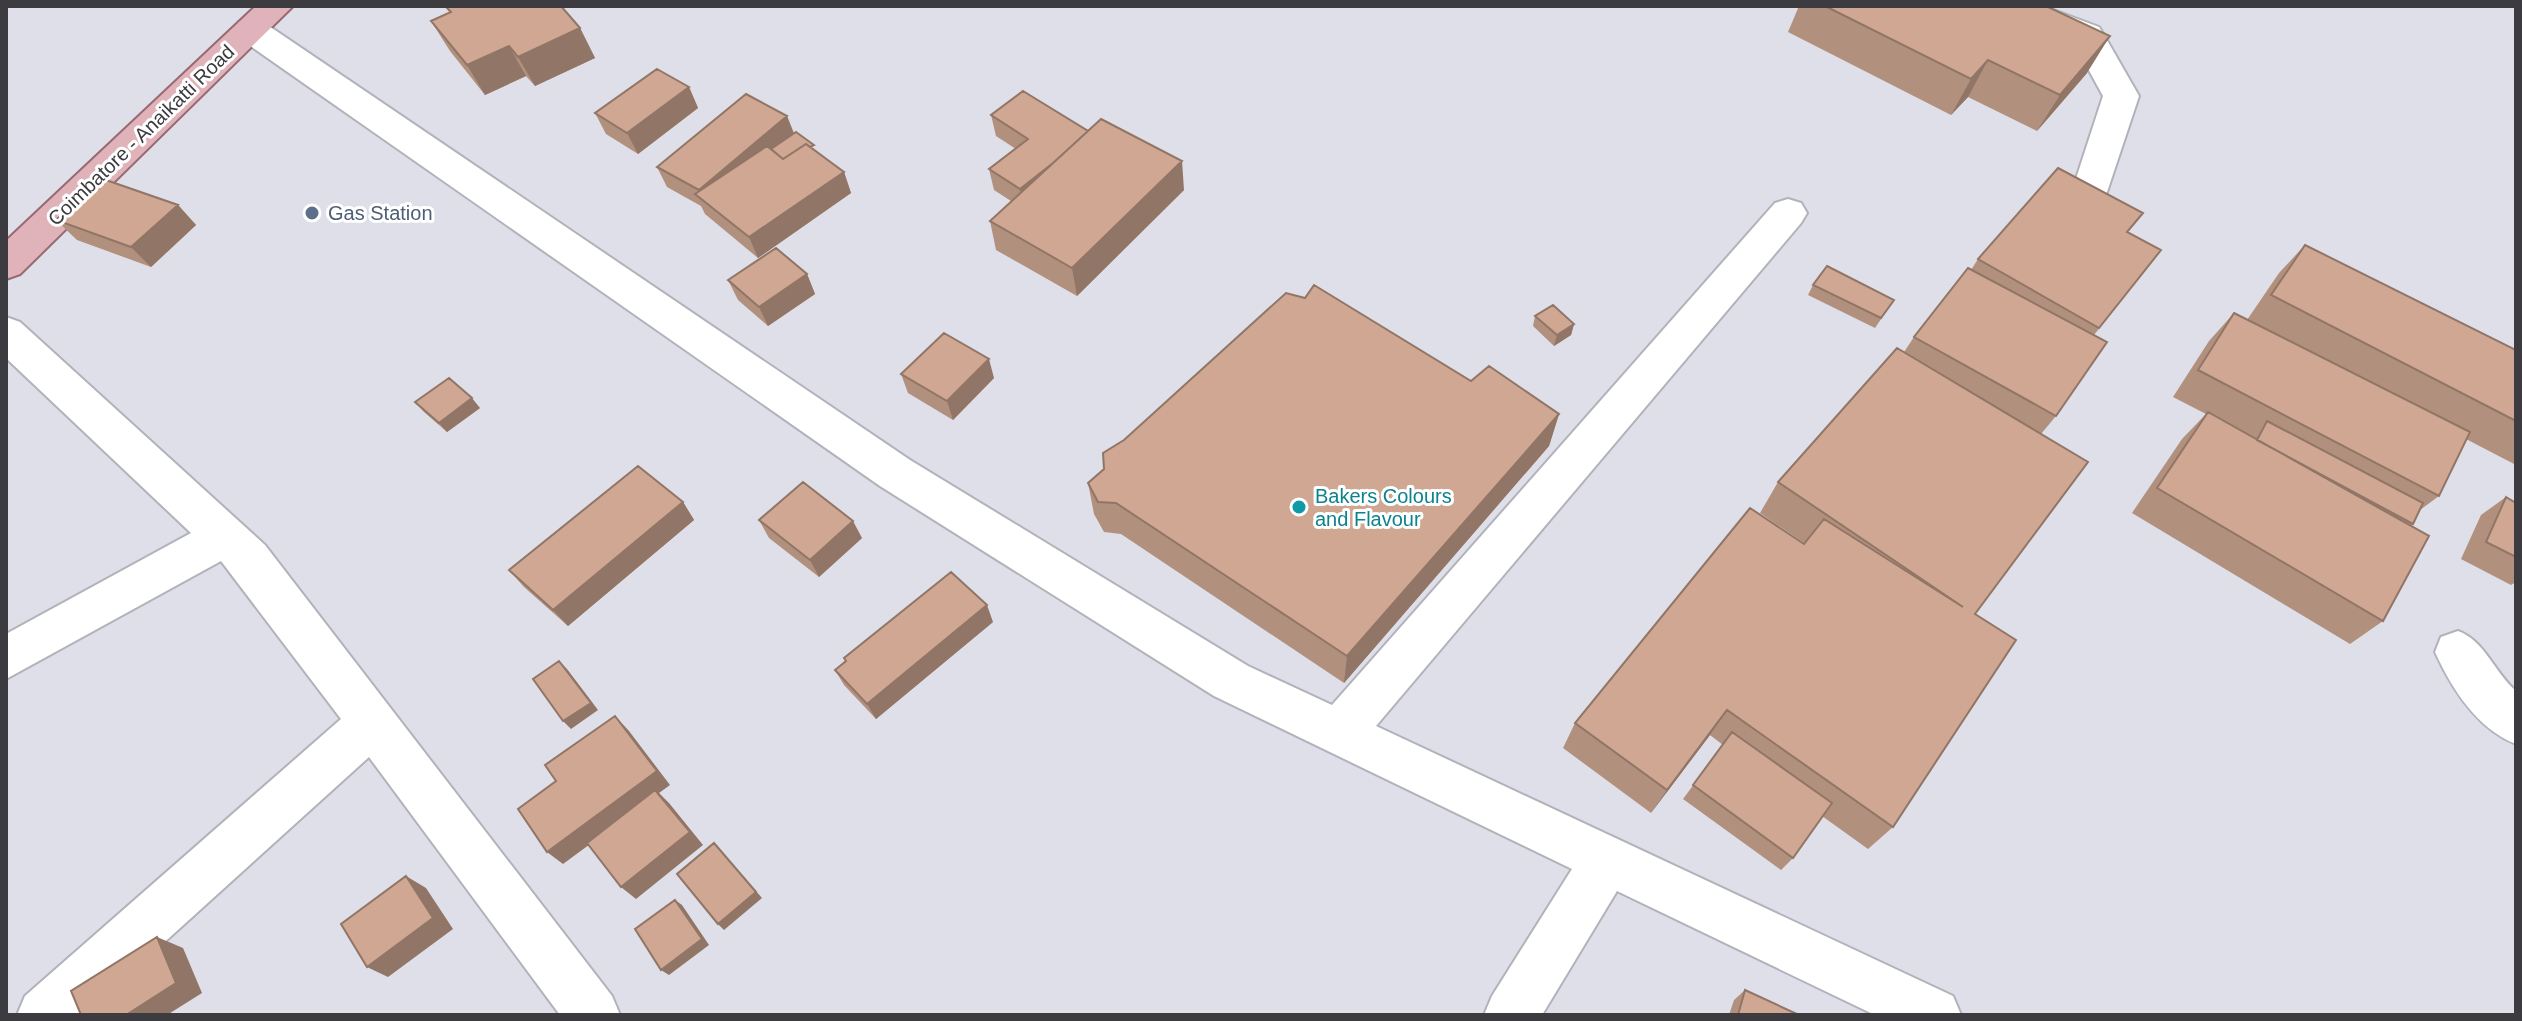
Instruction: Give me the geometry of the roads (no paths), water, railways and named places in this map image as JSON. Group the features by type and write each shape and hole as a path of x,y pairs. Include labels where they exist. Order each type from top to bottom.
{"main road":[{"name":"Coimbatore - Anaikatti Road","path":"6,264 264,18"}],"street":[{"path":"2010,6 2087,35 2121,96 2091,191"},
{"path":"264,18 895,473 1231,681 1934,1015"},
{"path":"1339,733 1788,213"},
{"path":"6,333 249,559 593,1015"},
{"path":"6,658 225,537"},
{"path":"2458,652 2486,695 2516,722"},
{"path":"44,1015 374,721"},
{"path":"1511,1015 1607,860"}],"place":[{"name":"Gas Station","path":"312,213"},
{"name":"Bakers Colours and Flavour","path":"1299,507"}]}
